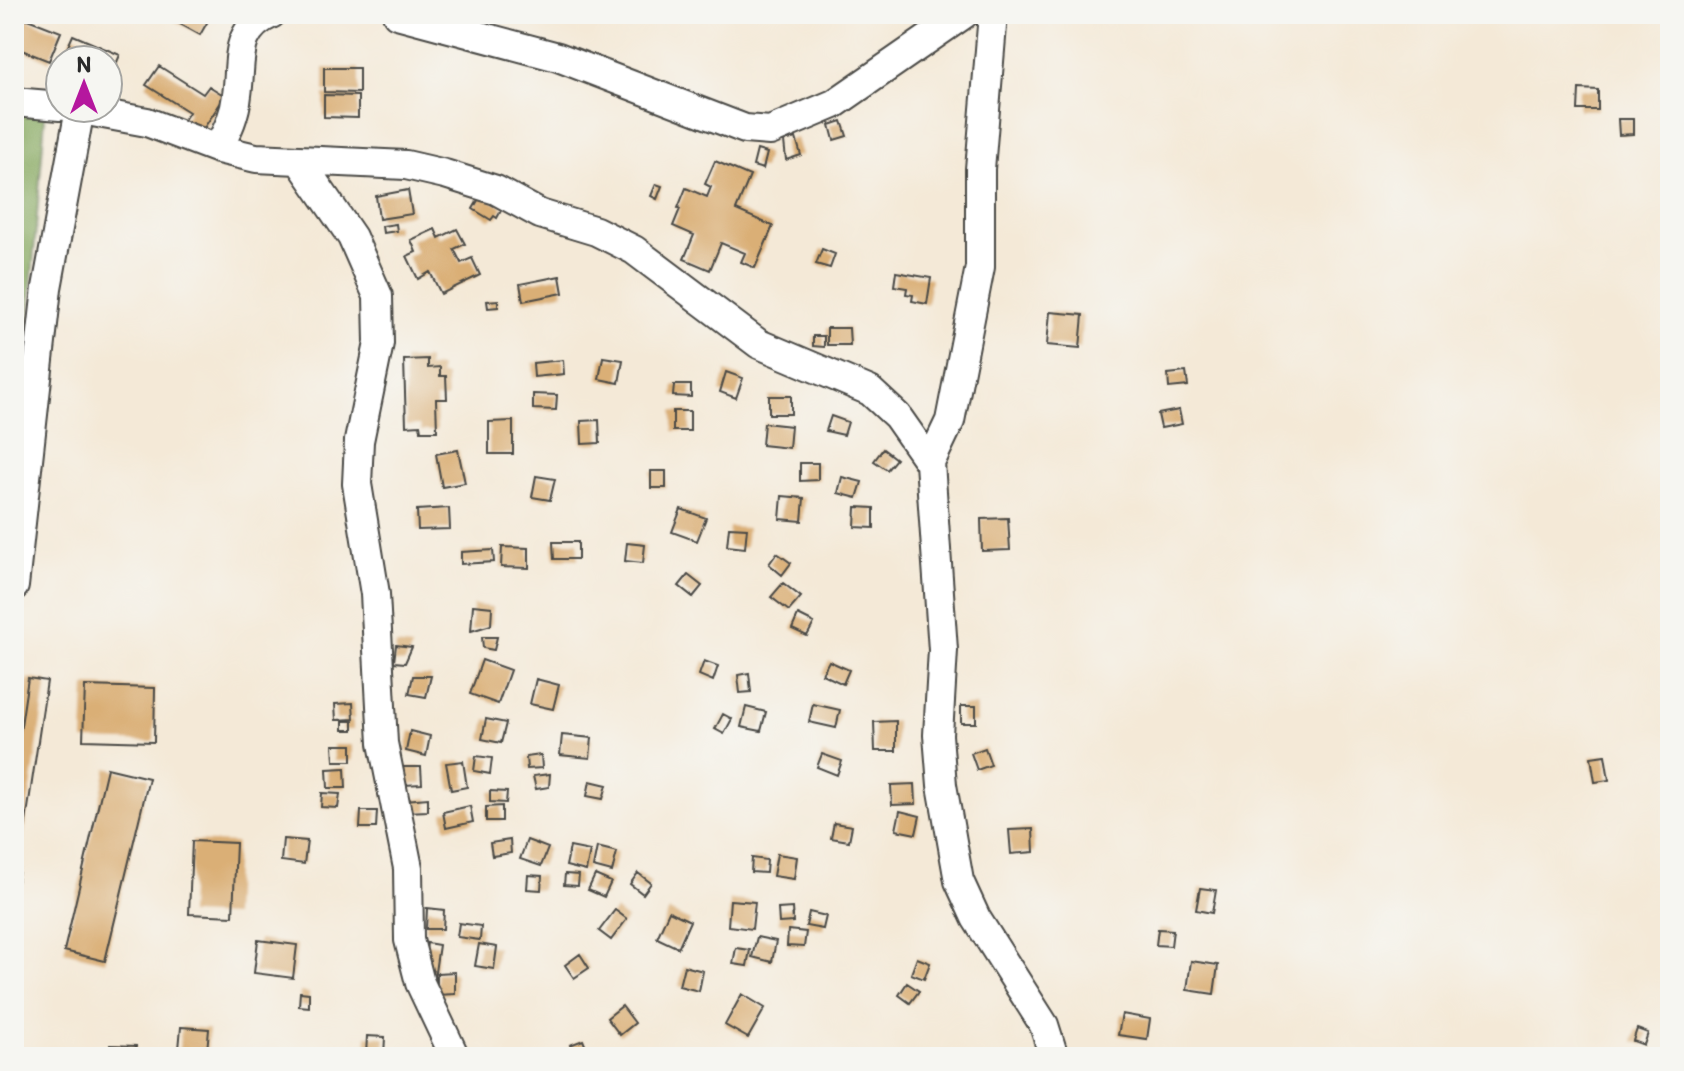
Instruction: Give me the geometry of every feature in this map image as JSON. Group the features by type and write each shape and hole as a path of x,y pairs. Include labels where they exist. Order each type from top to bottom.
{"street":[{"path":"218,149 233,120 238,93 238,51 246,31 271,14"},
{"path":"397,14 558,57 745,129 770,131 834,104 964,14"},
{"path":"993,14 980,169 980,267 950,421 930,463 943,650 940,760 959,881 976,918 1044,1025 1054,1057"},
{"path":"14,102 44,105"},
{"path":"124,118 147,122 218,149 256,158 406,165 445,174 496,190 540,214 596,231 634,250 759,344 870,391 897,416 930,463"},
{"path":"14,586 68,124"},
{"path":"299,160 352,237 378,296 379,343 359,441 357,484 375,594 383,743 408,868 409,940 420,983 455,1057"}],"green space":[{"path":"14,93 44,93 44,124 14,498"}],"building":[{"path":"162,14 212,14 200,35"},
{"path":"1169,14 1190,14 1188,21"},
{"path":"17,15 61,32 56,44 44,44 44,59 14,47"},
{"path":"73,35 94,44 69,44"},
{"path":"159,66 203,94 209,86 225,96 202,131 184,120 189,112 146,85"},
{"path":"324,68 359,68 359,93 324,92"},
{"path":"1579,89 1598,90 1598,110 1578,110"},
{"path":"324,95 358,96 358,118 324,117"},
{"path":"1618,119 1633,119 1633,134 1619,135"},
{"path":"842,121 847,136 834,140 830,125"},
{"path":"796,138 801,155 786,160 784,141"},
{"path":"757,150 767,153 763,169 753,166"},
{"path":"715,161 750,176 736,210 773,226 755,268 741,262 745,253 721,243 710,270 684,259 694,235 673,226 678,208 686,188 707,197 711,187 705,184"},
{"path":"656,184 662,186 657,199 651,196"},
{"path":"408,190 412,214 379,219 376,196"},
{"path":"481,195 503,207 497,218 494,216 491,220 473,209"},
{"path":"396,224 397,231 383,233 382,226"},
{"path":"435,229 439,238 457,229 465,244 454,249 461,263 472,258 480,275 441,294 430,272 418,279 407,256 416,252 411,240"},
{"path":"822,249 835,254 830,268 816,264"},
{"path":"896,272 931,278 927,304 912,301 913,295 906,294 907,288 894,286"},
{"path":"560,276 563,293 523,301 520,284"},
{"path":"498,300 498,307 488,308 487,301"},
{"path":"1050,312 1083,315 1080,348 1047,345"},
{"path":"827,328 849,328 850,345 827,345"},
{"path":"813,336 824,336 824,347 813,346"},
{"path":"603,357 623,360 619,383 599,379"},
{"path":"428,359 428,368 440,367 440,376 446,376 447,399 436,399 437,431 421,431 420,425 406,426 404,360"},
{"path":"563,360 564,374 534,377 533,363"},
{"path":"726,372 743,378 736,398 720,392"},
{"path":"1186,372 1188,386 1169,388 1168,374"},
{"path":"674,385 691,385 691,397 673,396"},
{"path":"533,394 557,395 556,410 533,409"},
{"path":"769,396 791,396 791,414 769,414"},
{"path":"1179,410 1182,424 1161,428 1158,414"},
{"path":"673,411 690,411 690,431 673,431"},
{"path":"831,416 848,422 844,435 826,431"},
{"path":"599,420 600,443 582,444 581,421"},
{"path":"513,421 513,454 489,454 489,422"},
{"path":"764,423 791,426 789,448 762,445"},
{"path":"883,449 896,459 887,470 874,461"},
{"path":"458,450 465,483 442,487 436,454"},
{"path":"800,463 818,463 818,480 800,481"},
{"path":"651,471 666,471 666,488 651,488"},
{"path":"536,476 555,479 550,500 532,497"},
{"path":"842,477 862,482 857,498 838,493"},
{"path":"782,496 804,498 802,521 780,519"},
{"path":"856,507 874,508 874,528 855,527"},
{"path":"449,508 450,529 418,530 417,510"},
{"path":"681,509 706,518 697,541 672,532"},
{"path":"1008,518 1010,550 982,551 981,519"},
{"path":"729,527 747,528 745,548 727,546"},
{"path":"553,542 578,542 578,559 554,559"},
{"path":"627,543 645,545 643,563 625,561"},
{"path":"502,547 529,548 529,568 501,567"},
{"path":"493,550 494,562 461,564 461,552"},
{"path":"777,553 791,563 782,575 769,564"},
{"path":"688,575 702,586 693,597 679,586"},
{"path":"783,583 801,597 789,611 771,597"},
{"path":"473,605 492,607 491,625 471,631"},
{"path":"798,615 814,623 807,636 792,629"},
{"path":"482,637 497,637 494,650 483,648"},
{"path":"396,645 412,647 405,663 394,662"},
{"path":"482,660 510,670 498,704 470,694"},
{"path":"704,661 718,666 713,681 699,675"},
{"path":"829,661 849,670 843,684 822,674"},
{"path":"749,673 751,692 740,693 738,675"},
{"path":"413,676 431,676 426,697 409,694"},
{"path":"28,678 47,681 16,889 14,773"},
{"path":"536,679 559,685 553,709 530,704"},
{"path":"85,686 155,688 154,742 83,740"},
{"path":"353,703 354,719 336,720 335,704"},
{"path":"813,704 840,710 836,728 809,722"},
{"path":"961,706 976,706 976,723 961,723"},
{"path":"746,707 766,712 761,731 741,727"},
{"path":"723,714 732,719 724,734 715,729"},
{"path":"486,719 506,723 501,743 482,739"},
{"path":"343,721 353,721 353,730 343,730"},
{"path":"896,721 896,751 875,751 874,722"},
{"path":"410,731 430,736 426,756 406,751"},
{"path":"562,735 592,738 590,758 560,755"},
{"path":"333,745 352,745 352,761 334,761"},
{"path":"985,748 991,765 977,770 971,753"},
{"path":"822,754 842,761 837,775 817,767"},
{"path":"541,755 542,768 527,769 526,757"},
{"path":"1605,755 1609,780 1595,782 1591,757"},
{"path":"476,756 492,758 490,774 474,771"},
{"path":"463,761 467,787 451,790 446,763"},
{"path":"403,767 421,767 422,784 404,785"},
{"path":"107,768 149,778 105,961 64,951"},
{"path":"345,768 346,788 328,788 327,769"},
{"path":"550,774 549,787 536,789 533,776"},
{"path":"590,781 607,785 603,799 587,796"},
{"path":"915,784 916,804 892,805 891,785"},
{"path":"490,791 507,792 506,803 490,802"},
{"path":"322,793 340,794 338,808 321,807"},
{"path":"428,798 428,811 406,812 405,800"},
{"path":"470,806 473,822 446,828 443,812"},
{"path":"502,806 502,821 486,821 486,807"},
{"path":"361,811 377,811 376,828 360,828"},
{"path":"900,811 920,816 916,834 896,830"},
{"path":"834,823 852,826 849,841 831,838"},
{"path":"1033,829 1034,852 1011,854 1009,830"},
{"path":"283,839 307,841 304,864 281,861"},
{"path":"510,840 511,853 492,856 490,843"},
{"path":"527,840 548,848 541,866 520,859"},
{"path":"192,841 236,843 233,916 189,914"},
{"path":"570,847 590,851 586,871 566,866"},
{"path":"597,847 617,852 612,872 593,867"},
{"path":"777,854 797,857 794,879 773,876"},
{"path":"752,858 767,860 766,873 751,872"},
{"path":"638,873 651,883 643,894 630,884"},
{"path":"565,874 579,875 578,886 564,885"},
{"path":"528,875 542,876 541,890 527,889"},
{"path":"595,875 611,882 604,897 588,890"},
{"path":"1200,888 1216,890 1212,913 1196,910"},
{"path":"730,900 755,902 752,929 728,926"},
{"path":"427,908 444,910 443,929 426,929"},
{"path":"792,908 793,922 779,923 778,909"},
{"path":"615,910 627,919 611,940 599,931"},
{"path":"669,911 690,921 678,948 657,938"},
{"path":"809,912 826,916 823,929 806,926"},
{"path":"459,923 481,926 480,940 457,937"},
{"path":"1158,929 1173,930 1171,946 1156,945"},
{"path":"788,930 806,932 804,947 787,946"},
{"path":"757,937 776,941 772,962 752,957"},
{"path":"258,940 297,945 293,978 254,973"},
{"path":"427,943 439,945 434,979 422,977"},
{"path":"479,944 497,947 494,969 475,966"},
{"path":"736,948 750,950 747,966 733,964"},
{"path":"580,954 589,968 574,978 565,965"},
{"path":"917,958 930,963 924,979 911,974"},
{"path":"1191,961 1218,965 1214,994 1187,990"},
{"path":"684,966 703,971 699,991 679,986"},
{"path":"455,972 455,994 437,995 437,973"},
{"path":"907,983 919,991 910,1003 899,995"},
{"path":"300,992 309,993 309,1007 299,1006"},
{"path":"742,994 765,1008 748,1038 725,1025"},
{"path":"622,1006 635,1023 620,1035 607,1018"},
{"path":"1122,1014 1150,1019 1147,1039 1118,1035"},
{"path":"181,1027 209,1029 207,1051 179,1049"},
{"path":"1637,1029 1648,1033 1644,1045 1633,1041"},
{"path":"367,1036 385,1037 384,1056 366,1055"},
{"path":"583,1040 590,1057 576,1057 570,1045"},
{"path":"110,1045 136,1046 136,1057 110,1057"}]}
